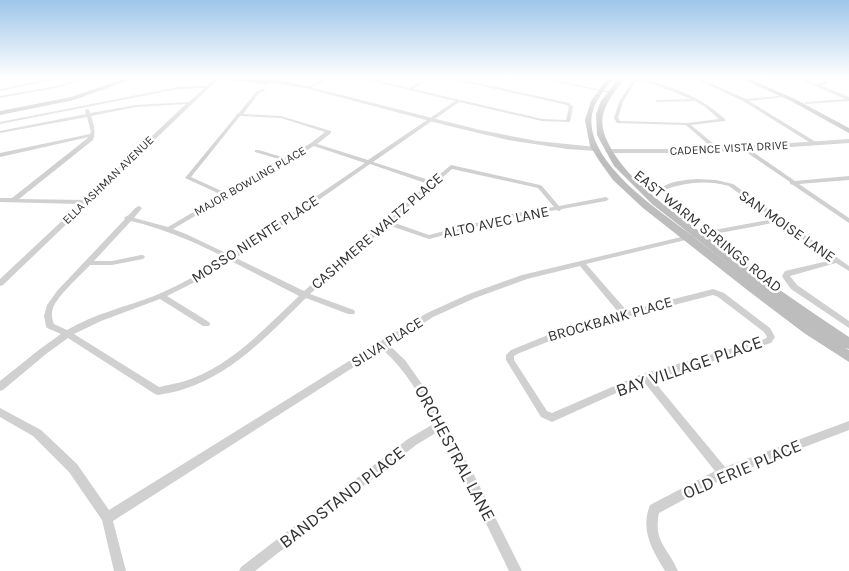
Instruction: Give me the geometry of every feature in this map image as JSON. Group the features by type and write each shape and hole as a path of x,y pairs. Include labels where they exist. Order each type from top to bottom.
{"main road":[{"path":"0,113 43,105"},
{"name":"EAST WARM SPRINGS ROAD","path":"595,105 590,110 588,128 614,175 633,195 849,344"},
{"name":"EAST WARM SPRINGS ROAD","path":"602,105 599,123 600,151 750,288 849,357"},
{"path":"801,105 849,131"},
{"path":"811,105 849,126"}],"street":[{"path":"0,123 97,105"},
{"path":"0,132 143,105"},
{"name":"ELLA ASHMAN AVENUE","path":"0,283 187,105"},
{"path":"227,195 188,178 247,105"},
{"name":"CADENCE VISTA DRIVE","path":"369,105 429,120"},
{"name":"CADENCE VISTA DRIVE","path":"373,105 525,146 600,151 719,151 849,141"},
{"name":"MOSSO NIENTE PLACE","path":"0,387 42,351 68,334 90,322 160,296 195,280 229,259 452,105"},
{"path":"480,105 560,122 568,120 572,107 569,105"},
{"path":"620,105 616,118 619,122 686,124 722,120 701,105"},
{"path":"752,105 816,144"},
{"path":"14,200 87,144 93,135 86,107"},
{"name":"MAJOR BOWLING PLACE","path":"169,229 313,144 329,132 282,117 238,115"},
{"path":"686,124 719,151"},
{"path":"0,155 93,135"},
{"path":"313,144 432,183"},
{"path":"745,149 849,221"},
{"path":"257,151 286,160"},
{"name":"CASHMERE WALTZ PLACE","path":"87,263 49,306 47,316 50,326 68,334 158,391 171,389 212,372 237,358 304,295 451,167 540,187 560,208"},
{"path":"792,183 849,178"},
{"name":"SAN MOISE LANE","path":"664,188 668,185 682,183 714,181 725,183 849,270"},
{"name":"ALTO AVEC LANE","path":"387,222 428,236 511,216 606,199"},
{"path":"0,200 85,202"},
{"path":"87,263 138,208"},
{"path":"127,218 169,229 304,295 351,312"},
{"name":"SILVA PLACE","path":"107,518 382,344 430,315 472,296 525,277 693,237 777,220"},
{"path":"87,263 112,263 141,257"},
{"path":"837,261 788,273 786,276 794,287 849,325"},
{"path":"581,264 626,314"},
{"name":"BROCKBANK PLACE","path":"552,418 544,414 510,360 510,355 556,333 713,292 721,295 767,330 771,337"},
{"path":"160,296 206,324"},
{"name":"BAY VILLAGE PLACE","path":"552,418 645,377 768,341 771,337"},
{"name":"ORCHESTRAL LANE","path":"382,344 400,358 414,377 456,451 516,571"},
{"path":"645,377 723,473"},
{"path":"0,412 37,433 73,468 107,518 120,571"},
{"name":"BANDSTAND PLACE","path":"245,571 412,442 441,425"},
{"name":"OLD ERIE PLACE","path":"672,571 656,544 650,527 654,509 723,473 849,425"}]}
